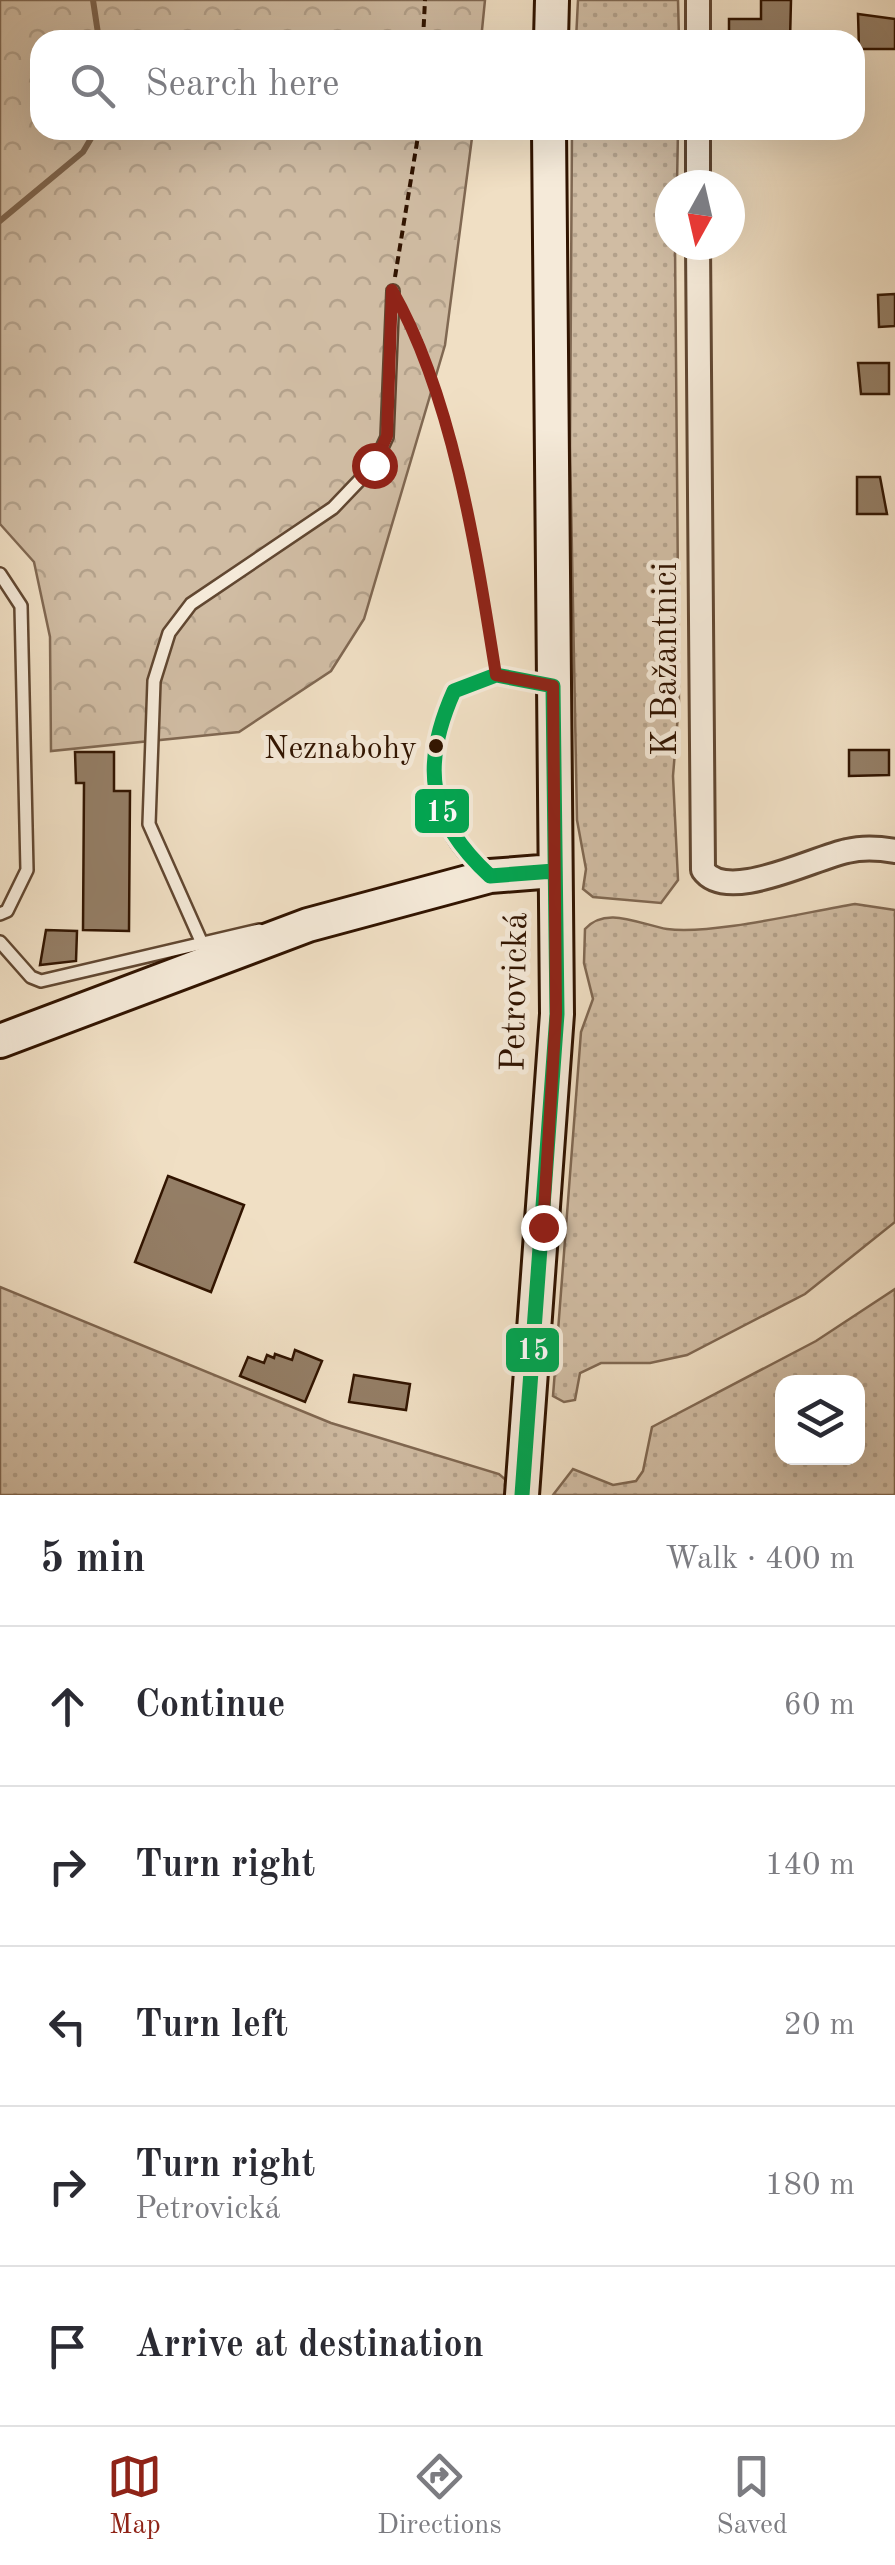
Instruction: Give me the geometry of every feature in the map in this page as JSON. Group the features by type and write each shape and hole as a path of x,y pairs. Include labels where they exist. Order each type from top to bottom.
{"main road":[{"path":"551,30 552,0"},
{"name":"Petrovická","path":"522,1495 556,1014 550,140"},
{"path":"0,1040 308,925 490,876 554,871"}],"street":[{"path":"698,0 698,30"},
{"path":"698,140 698,170"},
{"name":"K Bažantnici","path":"698,260 703,870 711,879 729,883 753,880 849,850 895,851"}],"lane":[{"path":"201,941 149,824 154,681 169,633 191,604 334,508 374,465 387,436 392,290"},
{"path":"0,574 21,606 27,870 7,911 0,914"},
{"path":"490,876 462,854 441,822 434,793 438,720 454,691 496,675 553,686"},
{"path":"0,942 31,977 41,982 201,941 308,925"}],"path":[{"path":"424,30 425,0"},
{"path":"417,140 392,290 420,338 474,537 496,675"}],"green space":[{"path":"0,0 485,0 482,30 30,30 30,140 472,140 445,345 364,619 331,671 239,732 51,751 50,637 34,562 0,524"},
{"path":"578,0 678,0 679,30 576,30"},
{"path":"572,140 678,140 677,170 655,170 655,260 675,260 679,702 673,776 678,880 661,903 593,897 583,889 586,869 577,820 570,446"},
{"path":"855,904 895,910 895,1222 805,1294 687,1355 650,1363 601,1363 580,1373 575,1400 564,1402 553,1396 581,1032 593,999 584,963 585,929 593,922 613,917 667,929 708,929"},
{"path":"0,1287 331,1423 499,1474 507,1481 505,1495 0,1495"},
{"path":"895,1289 895,1495 553,1495 573,1469 613,1485 636,1481 643,1471 652,1427 816,1341"}],"building":[{"path":"761,0 791,0 790,30 729,30 729,19 761,19"},
{"path":"858,14 895,19 895,49 865,49 865,30 858,30"},
{"path":"895,294 895,326 879,327 878,295"},
{"path":"858,363 889,363 889,394 861,394"},
{"path":"857,477 880,477 887,514 857,514"},
{"path":"849,750 889,750 889,775 849,776"},
{"path":"75,752 114,752 114,791 130,791 129,931 83,930 84,783 76,783"},
{"path":"46,930 77,931 76,961 40,965"},
{"path":"168,1176 244,1205 211,1292 135,1262"},
{"path":"295,1350 322,1361 305,1402 240,1376 248,1357 264,1363 267,1355 274,1358 275,1354 292,1360"},
{"path":"354,1375 410,1384 406,1410 349,1402"}],"waterway":[{"path":"93,0 98,30"},
{"path":"0,221 83,152 90,140"}],"transit line":[{"name":"15","path":"522,1495 557,1014 553,686 496,675 454,691 443,718 434,768 442,812 453,834 490,876 554,871"}],"place":[{"name":"Neznabohy","path":"436,746"}],"route":[{"path":"374,465 387,436 392,290 420,338 474,537 496,675 553,686 556,1014 543,1227"}]}
